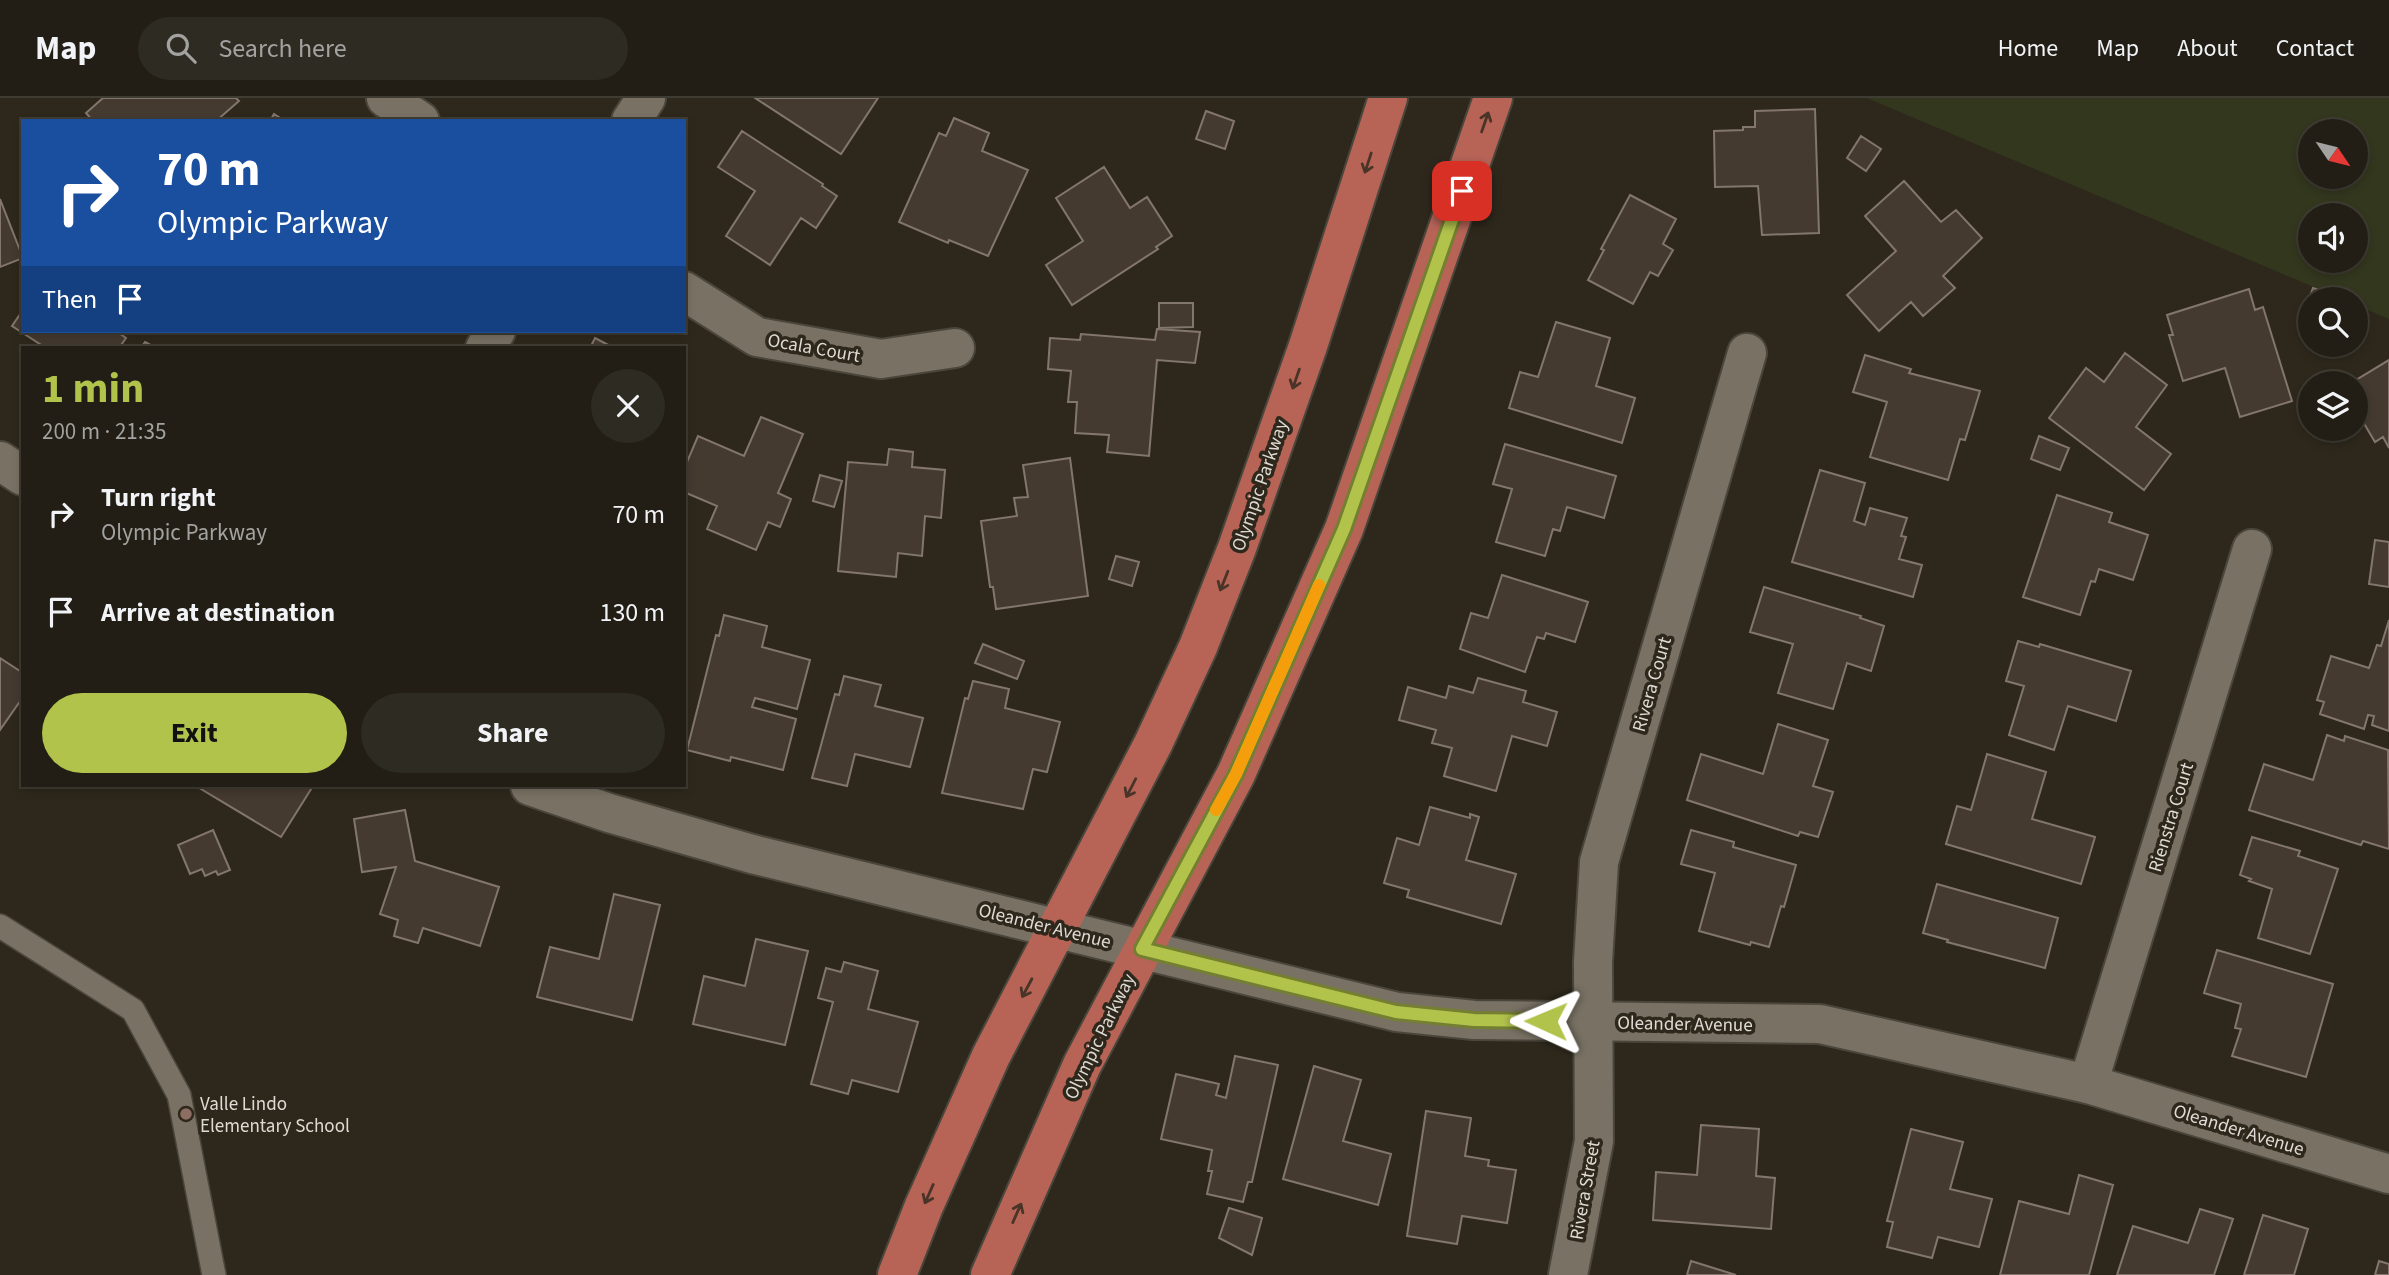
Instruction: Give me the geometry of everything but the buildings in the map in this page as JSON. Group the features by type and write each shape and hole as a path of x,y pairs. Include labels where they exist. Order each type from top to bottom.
{"main road":[{"name":"Olympic Parkway","path":"897,1275 924,1206 991,1056 1153,744 1198,647 1308,346 1388,98"},
{"name":"Olympic Parkway","path":"989,1275 1082,1065 1236,774 1344,529 1493,98"}],"street":[{"path":"386,98 417,119"},
{"path":"632,119 646,98"},
{"name":"Ocala Court","path":"686,292 757,337 881,359 956,348"},
{"name":"Rivera Court","path":"1594,1021 1593,962 1599,862 1747,353"},
{"path":"0,461 21,475"},
{"name":"Rienstra Court","path":"2088,1084 2252,549"},
{"name":"Oleander Avenue","path":"533,787 609,813 752,854 1396,1012 1474,1020 1821,1024 2088,1084 2389,1174"},
{"name":"Rivera Street","path":"1568,1275 1594,1141 1594,1021"}],"lane":[{"path":"0,926 133,1010 179,1095 214,1275"}],"green space":[{"path":"1867,98 2389,98 2389,319 2368,310 2368,287 2314,287"}],"slow traffic":[{"path":"1216,810 1236,774 1319,585"}],"place":[{"name":"Valle Lindo Elementary School","path":"186,1114"}],"route":[{"path":"1462,191 1344,529 1236,774 1142,949 1396,1012 1474,1020 1546,1021"}]}
